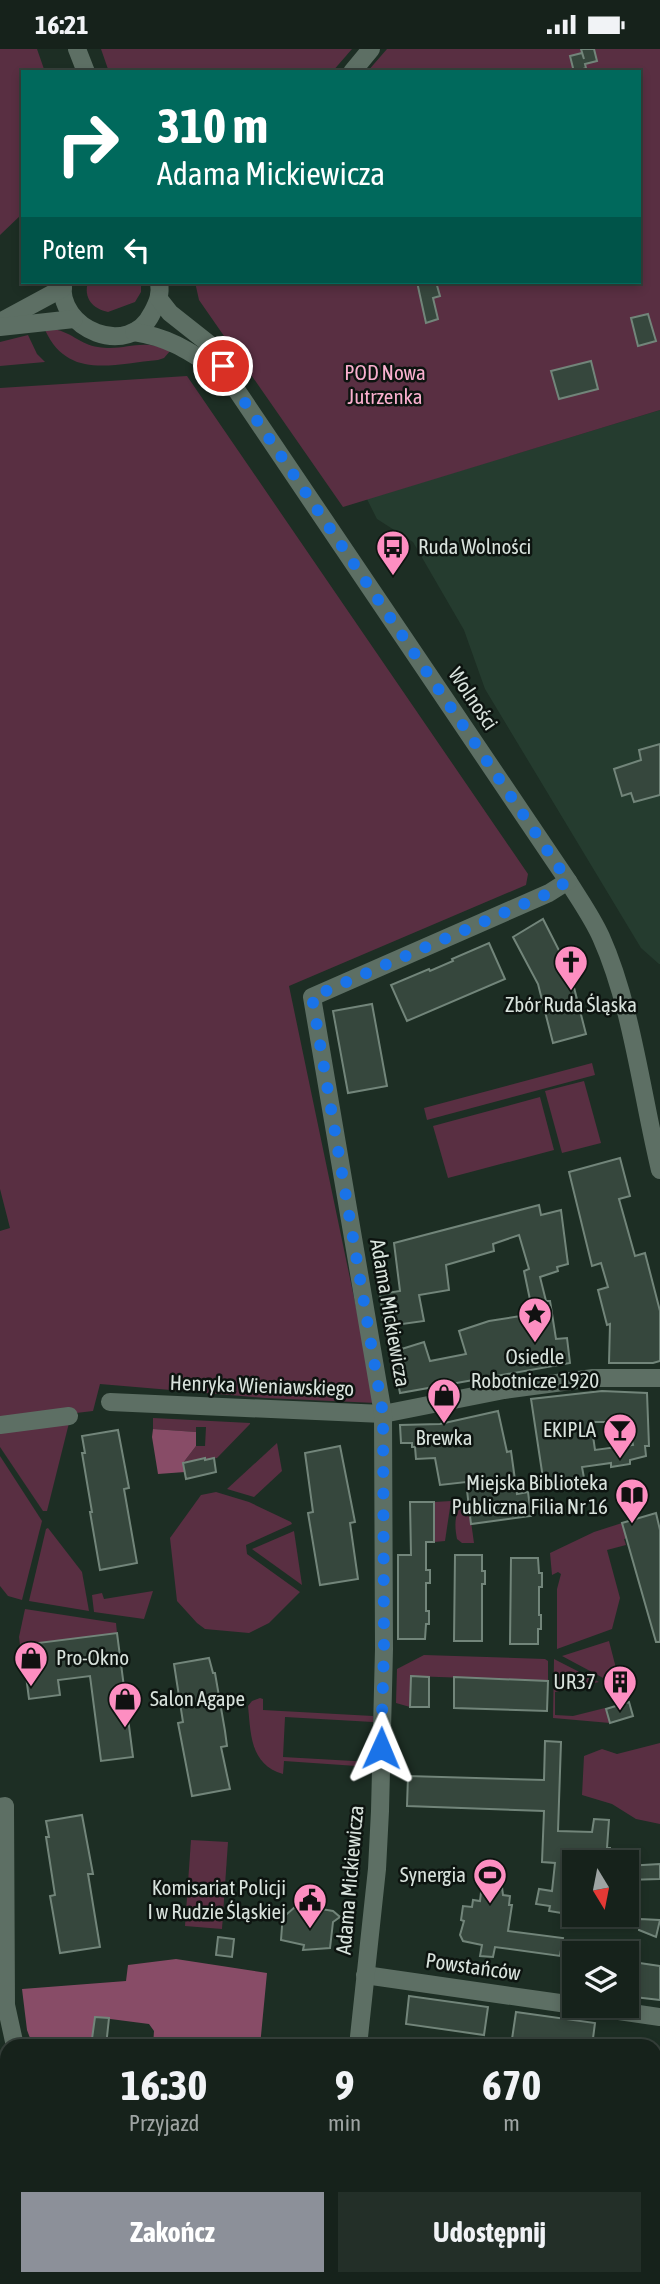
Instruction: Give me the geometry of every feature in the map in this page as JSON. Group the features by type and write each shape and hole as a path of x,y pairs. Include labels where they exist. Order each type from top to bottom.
{"street":[{"path":"77,49 85,70"},
{"path":"354,70 371,49"},
{"path":"0,324 63,285 66,304 74,319 86,329 118,337 134,332 148,322 162,288"},
{"name":"Wolności","path":"162,288 170,313 213,347 227,376 568,881 601,938 628,1022 660,1170"},
{"path":"0,324 74,319"},
{"path":"134,332 160,336 227,376"},
{"name":"Adama Mickiewicza","path":"359,2039 377,1869 380,1811 384,1649 383,1414 312,997 549,893 568,881"},
{"name":"Henryka Wieniawskiego","path":"110,1402 383,1414 504,1390 593,1378 660,1378"},
{"path":"0,1425 69,1416"},
{"path":"0,1807 5,1806 6,2005 13,2039"},
{"name":"Powstańców","path":"365,1975 562,2003"},
{"name":"Powstańców","path":"639,2014 660,2017"}],"shaded area":[{"path":"660,410 659,964 641,948 485,689 464,630 413,542 377,519 367,499"},
{"path":"153,1429 196,1432 196,1446 183,1463 185,1472 158,1474"},
{"path":"176,1959 267,1973 261,2039 153,2039 154,2031 149,2024 95,2017 92,2039 30,2039 22,1989 126,1981 128,1965"}],"green space":[{"path":"0,49 37,49 44,70 21,70 21,215 0,235"},
{"path":"101,49 352,49 334,70 108,70"},
{"name":"POD Nowa Jutrzenka","path":"387,49 660,49 660,410 343,507 199,300 195,284 641,284 641,70 369,70"},
{"path":"88,284 141,284 141,292 135,302 108,312 90,302"},
{"path":"51,329 98,347 150,345 170,351 158,360 109,365 79,363 55,346 45,330"},
{"path":"28,335 37,354 45,362 0,366 0,342"},
{"path":"187,376 528,874 526,885 289,986 376,1403 265,1398 100,1384 93,1411 0,1422 0,1231 10,1228 0,1189 0,388"},
{"path":"592,1063 595,1075 427,1120 424,1108"},
{"path":"584,1081 601,1143 562,1153 545,1091"},
{"path":"540,1097 554,1150 448,1178 433,1126"},
{"path":"153,1418 250,1424 217,1458 183,1463 196,1446 205,1446 206,1427 196,1427 196,1432 153,1429"},
{"path":"69,1423 47,1511 43,1511 0,1447 0,1429"},
{"path":"277,1443 282,1471 254,1497 227,1489"},
{"path":"0,1456 42,1521 22,1600 8,1596 0,1586"},
{"path":"216,1492 249,1502 292,1524 246,1545 247,1554 300,1592 269,1623 249,1633 205,1629 177,1601 170,1538 201,1495"},
{"path":"468,1500 474,1543 462,1543 457,1539 456,1517"},
{"path":"451,1501 445,1541 434,1542 434,1502"},
{"path":"622,1523 627,1538 624,1539 626,1545 607,1550 620,1598 612,1629 557,1649 557,1589 561,1574 558,1572 552,1575 550,1553 594,1532"},
{"path":"48,1528 82,1572 89,1611 29,1601"},
{"path":"294,1531 302,1585 252,1549"},
{"path":"153,1591 144,1619 94,1612 92,1595 102,1593 104,1599"},
{"path":"25,1609 116,1623 117,1633 20,1645"},
{"path":"609,1641 618,1676 605,1679 562,1656"},
{"path":"424,1655 545,1659 548,1661 548,1681 411,1676 410,1707 396,1703 397,1669"},
{"path":"554,1659 599,1682 555,1692 555,1715 573,1716 605,1708 610,1723 553,1718"},
{"path":"260,1698 263,1699 263,1710 373,1716 373,1722 285,1717 283,1757 371,1762 371,1767 284,1761 283,1774 272,1769 258,1756 252,1738 248,1706"},
{"path":"660,1743 660,1824 636,1819 612,1804 582,1795 584,1756 602,1749 617,1754"},
{"path":"191,1840 228,1842 222,1929 185,1926"}],"building":[{"path":"581,49 594,49 597,61 585,64 586,68 574,70 570,56 582,53 584,59"},
{"path":"417,284 437,284 440,296 433,298 438,319 426,323"},
{"path":"648,314 656,341 638,346 631,318"},
{"path":"591,361 598,389 559,399 551,371"},
{"path":"660,744 660,795 634,802 631,793 622,796 614,769 641,760 639,750"},
{"path":"543,919 570,972 586,1034 553,1043 538,984 513,937"},
{"path":"489,943 505,979 407,1021 391,985 429,969 430,971"},
{"path":"372,1004 387,1086 348,1093 333,1011"},
{"path":"620,1158 630,1196 619,1199 635,1256 645,1253 660,1311 660,1361 653,1363 609,1363 610,1324 607,1325 598,1290 608,1287 601,1263 592,1266 569,1172"},
{"path":"539,1205 541,1215 561,1210 568,1264 557,1267 558,1271 540,1277 546,1301 550,1301 556,1339 567,1338 570,1363 400,1393 392,1352 424,1342 430,1361 466,1354 459,1331 489,1321 533,1314 524,1271 529,1269 519,1235 493,1244 494,1251 446,1265 449,1290 419,1295 424,1321 388,1326 384,1324 380,1294 400,1291 394,1243"},
{"path":"602,1391 647,1393 649,1446 645,1446 646,1456 630,1460 630,1464 611,1467 611,1463 582,1467 584,1478 544,1485 531,1399","holes":["591,1422 628,1422 633,1445 595,1450"]},
{"path":"498,1411 507,1452 511,1451 517,1494 528,1492 531,1516 471,1524 466,1482 440,1485 435,1458 416,1459 412,1443 401,1443 400,1425 440,1424"},
{"path":"118,1430 129,1488 124,1489 137,1563 100,1570 82,1453 85,1453 82,1436"},
{"path":"340,1446 355,1522 350,1523 358,1579 320,1585 308,1513 313,1512 305,1453"},
{"path":"214,1458 216,1472 186,1479 183,1463"},
{"path":"410,1502 434,1502 434,1542 426,1542 426,1570 430,1570 430,1583 426,1583 429,1624 426,1624 425,1639 398,1639 398,1555 411,1555"},
{"path":"656,1513 660,1530 660,1642 656,1642 622,1523"},
{"path":"455,1555 482,1555 485,1584 482,1584 482,1641 454,1641"},
{"path":"511,1558 538,1558 542,1587 539,1587 541,1629 538,1629 538,1644 510,1644"},
{"path":"117,1633 133,1757 101,1761 90,1676 58,1680 60,1695 29,1699 22,1645"},
{"path":"209,1658 215,1673 225,1731 227,1746 221,1747 230,1789 192,1796 178,1723 183,1722 174,1664"},
{"path":"411,1676 429,1677 429,1707 410,1707"},
{"path":"454,1677 548,1681 547,1711 454,1708"},
{"name":"UR37","path":"629,1702 633,1716 610,1723 606,1709"},
{"path":"545,1741 561,1742 558,1831 592,1832 594,1819 609,1820 607,1848 610,1850 562,1850 562,1913 549,1911 550,1906 536,1904 539,1889 552,1891 555,1863 542,1862 544,1811 407,1806 408,1776 544,1780"},
{"path":"82,1815 93,1874 88,1874 100,1947 60,1953 50,1896 55,1895 46,1821"},
{"path":"660,1864 660,1879 639,1880 639,1865"},
{"path":"482,1884 502,1887 503,1895 510,1896 509,1905 512,1905 508,1931 563,1938 560,1956 495,1947 493,1957 480,1956 482,1945 463,1941 460,1935 464,1921 461,1920 463,1906 472,1907 473,1900 480,1901"},
{"name":"Komisariat Policji I w Rudzie Śląskiej","path":"307,1903 322,1905 321,1909 333,1911 340,1917 333,1922 330,1948 303,1950 304,1945 281,1940 283,1913 287,1914 295,1907 306,1908"},
{"path":"640,1919 660,1920 656,1937 639,1930"},
{"path":"218,1937 234,1939 232,1957 216,1955"},
{"path":"639,1963 660,1966 660,2000 639,1998"},
{"path":"409,1996 488,2007 484,2035 406,2024"},
{"path":"516,2012 595,2023 593,2039 512,2039"},
{"path":"95,2017 109,2018 107,2039 92,2039"}],"place":[{"name":"Ruda Wolności","path":"393,577"},
{"name":"Zbór Ruda Śląska","path":"571,992"},
{"name":"Osiedle Robotnicze 1920","path":"535,1344"},
{"name":"Brewka","path":"444,1425"},
{"name":"EKIPLA","path":"620,1460"},
{"name":"Miejska Biblioteka Publiczna Filia Nr 16","path":"632,1525"},
{"name":"Pro-Okno","path":"31,1688"},
{"name":"UR37","path":"620,1712"},
{"name":"Salon Agape","path":"125,1729"},
{"name":"Synergia","path":"490,1905"},
{"name":"Komisariat Policji I w Rudzie Śląskiej","path":"310,1930"}],"route":[{"path":"223,366 319,515 568,881 549,893 312,997 383,1414 384,1649 381,1748"}]}
